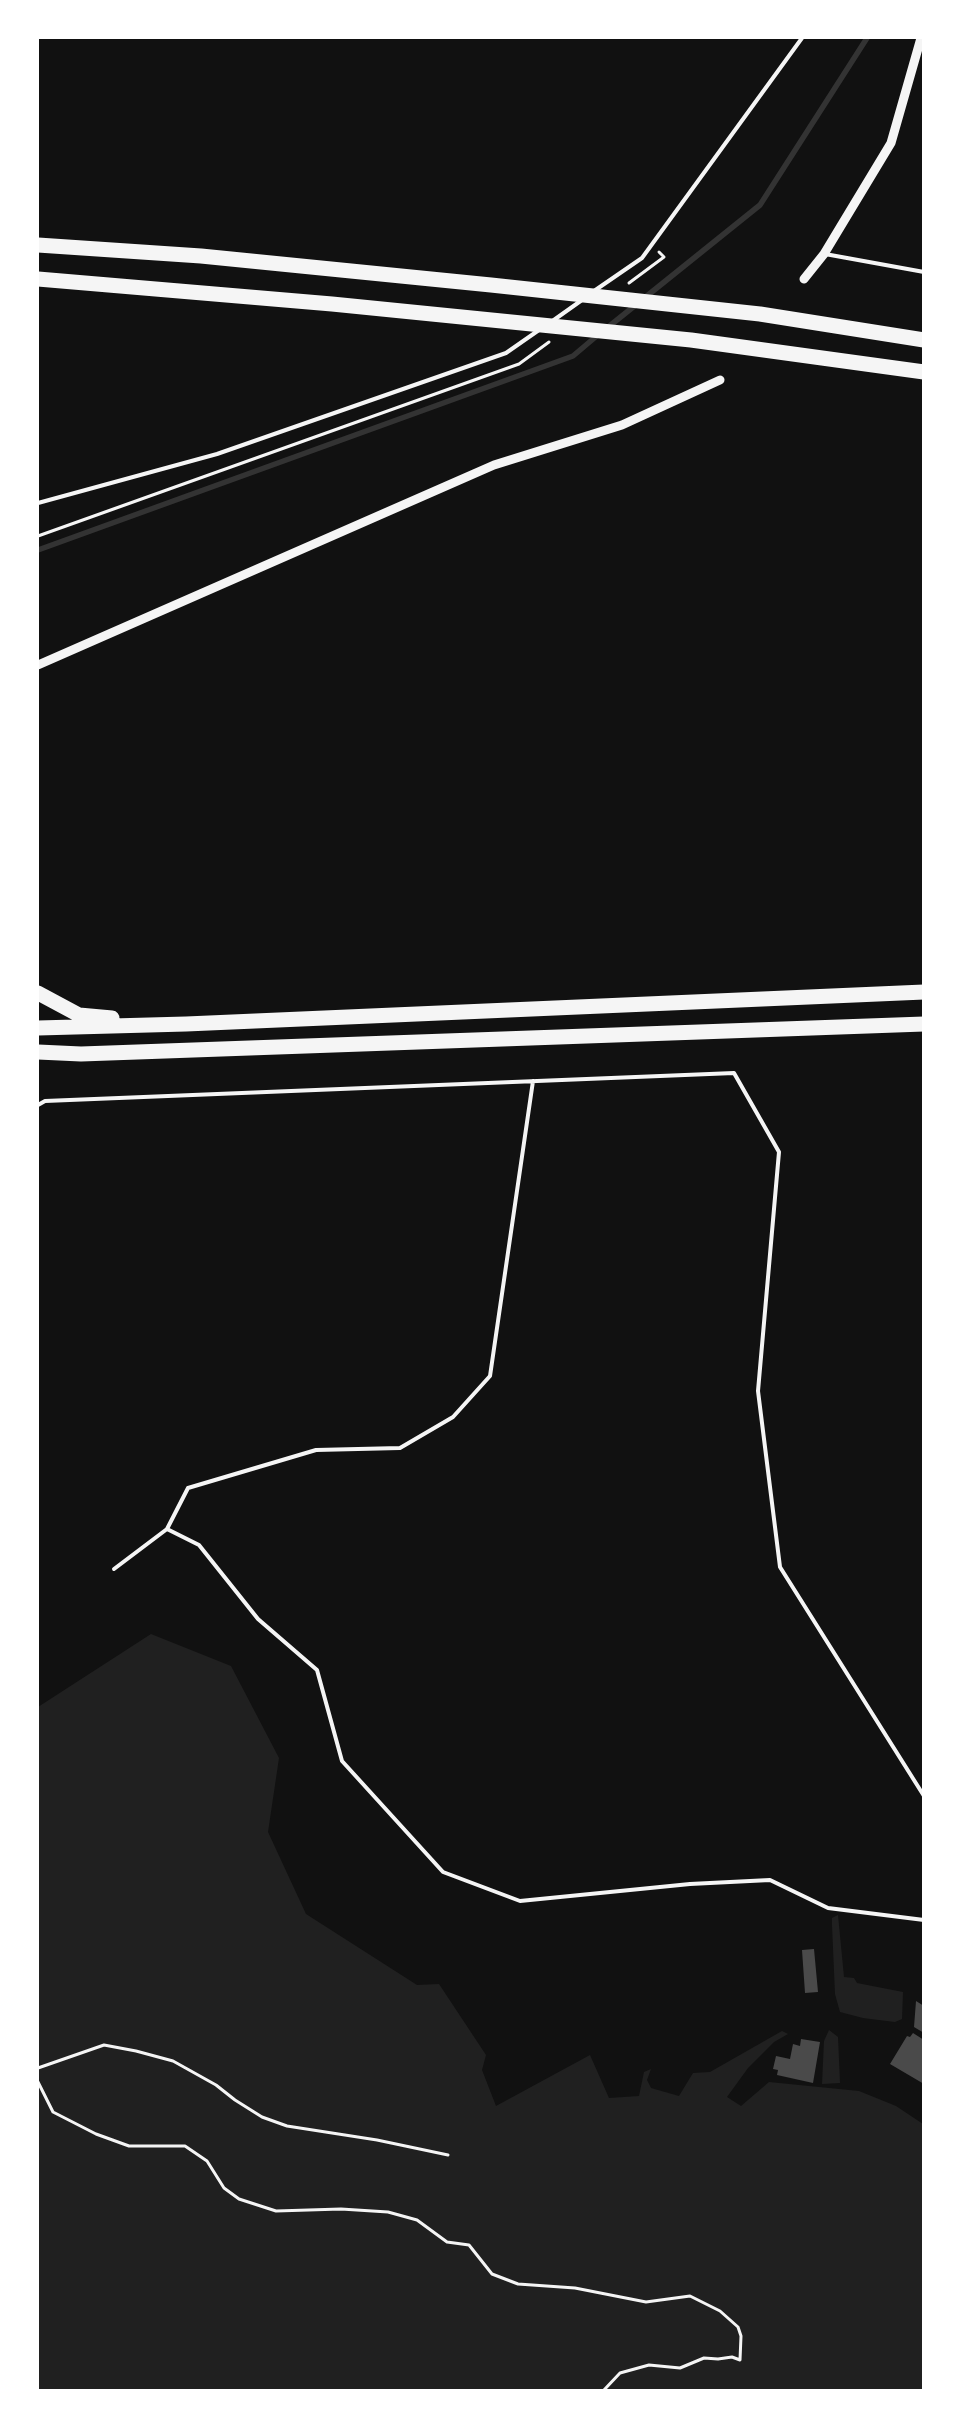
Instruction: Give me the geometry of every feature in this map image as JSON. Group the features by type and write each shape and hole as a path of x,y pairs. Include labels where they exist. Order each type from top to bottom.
{"highway":[{"path":"41,245 201,256 491,284 760,314 924,340"},
{"path":"40,279 466,317 691,340 924,372"},
{"path":"861,363 924,380"},
{"path":"38,992 79,1015 186,1024"},
{"path":"38,1028 186,1024 924,992"},
{"path":"38,1052 81,1054 924,1024"},
{"path":"38,1060 81,1054"}],"street":[{"path":"804,279 824,254 891,143 921,38"},
{"path":"38,665 494,465 622,425 720,380"}],"lane":[{"path":"38,503 217,454 506,354 642,258 802,38"},
{"path":"824,254 924,272"},
{"path":"38,1105 45,1101 734,1073 779,1152 758,1391 780,1567 924,1796"},
{"path":"114,1569 167,1529 188,1488 316,1450 400,1448 452,1417 490,1376 533,1081"},
{"path":"167,1529 199,1545 258,1620 317,1670 342,1761 443,1872 520,1901 690,1884 770,1880 828,1908 924,1920"}],"path":[{"path":"38,2068 104,2045 136,2051 173,2061 216,2085 262,2117 287,2126 377,2140 448,2155"},
{"path":"38,2082 53,2112 96,2134 129,2146 185,2146 207,2161 224,2188 239,2198 276,2211 341,2209 388,2212 417,2220 447,2242 469,2245 492,2274 518,2284 575,2288 646,2302 690,2296 720,2311 738,2326 741,2336 740,2360 732,2357 704,2358 680,2368 649,2365 620,2373 604,2390"}],"shaded area":[{"path":"151,1634 231,1666 279,1758 268,1832 306,1914 417,1985 439,1984 486,2055 482,2070 496,2106 590,2055 609,2098 639,2096 644,2072 651,2069 647,2080 651,2088 679,2096 693,2073 710,2072 782,2031 788,2034 774,2042 748,2068 727,2097 741,2106 769,2082 859,2091 896,2106 923,2124 923,2390 38,2390 38,1707"},
{"path":"838,1915 844,1977 854,1978 857,1983 903,1992 902,2019 895,2022 863,2018 840,2012 835,1994 832,1925 832,1918"},
{"path":"829,2030 838,2037 840,2083 822,2084 824,2041"}],"building":[{"path":"814,1949 818,1992 805,1993 802,1950"},
{"path":"916,2001 924,2006 924,2033 914,2027"},
{"path":"913,2033 924,2040 924,2084 890,2064 907,2036 910,2037"},
{"path":"801,2039 820,2042 813,2083 777,2075 778,2070 773,2069 776,2056 790,2059 793,2044 800,2046"}],"waterway":[{"path":"607,328 760,205 867,38"},
{"path":"38,550 573,356 599,334"}]}
